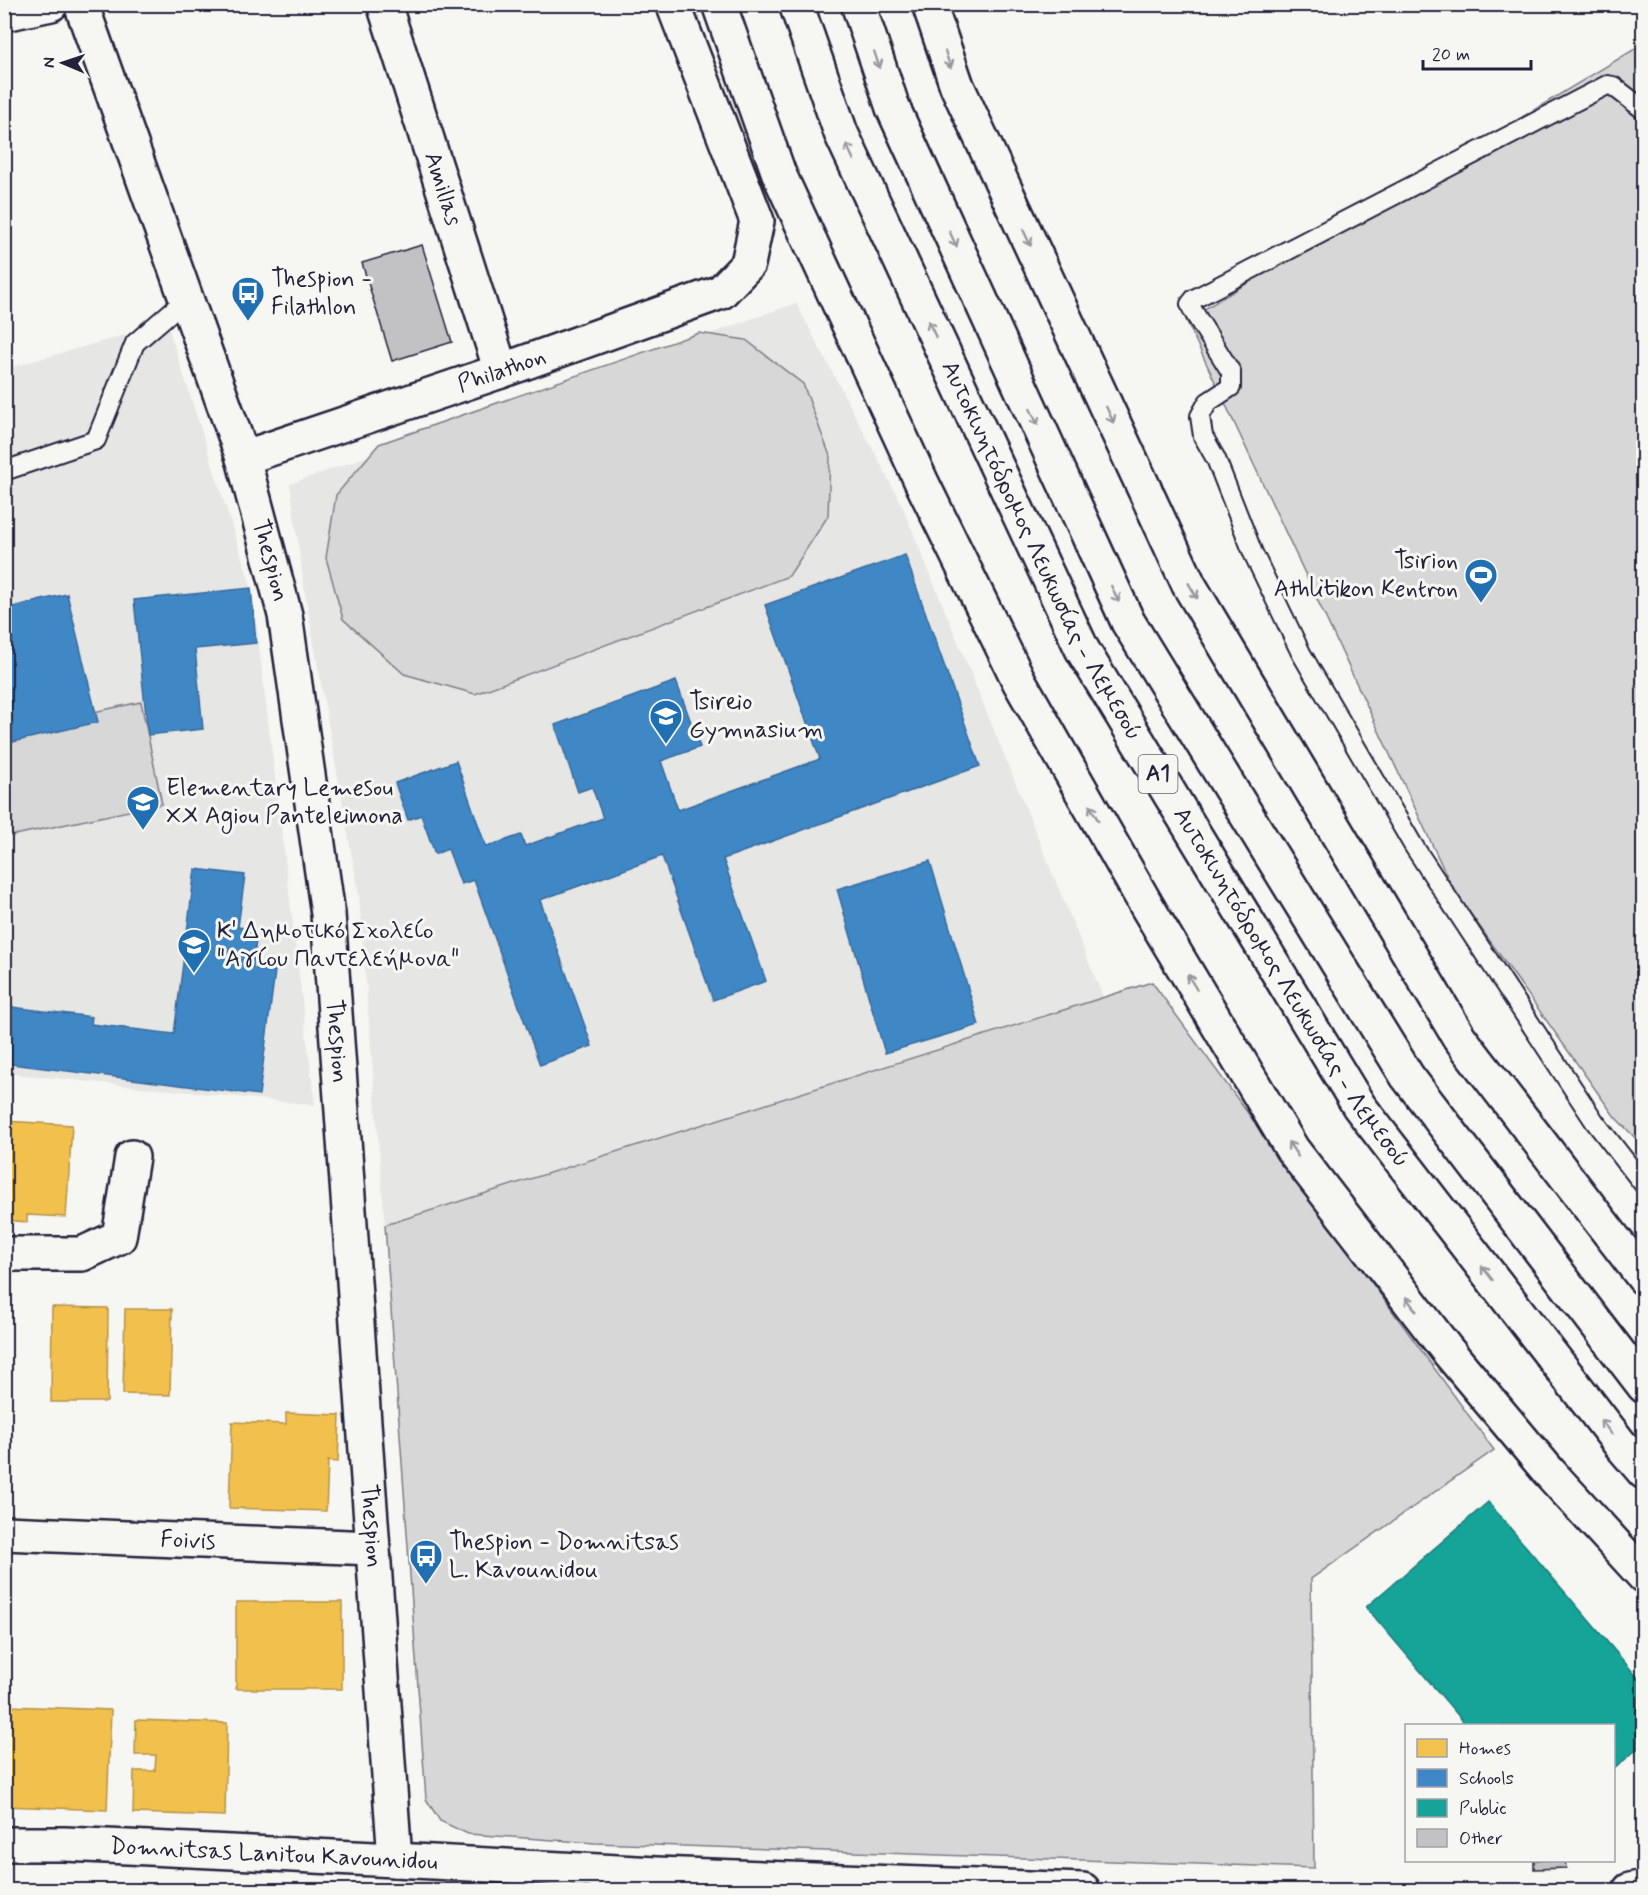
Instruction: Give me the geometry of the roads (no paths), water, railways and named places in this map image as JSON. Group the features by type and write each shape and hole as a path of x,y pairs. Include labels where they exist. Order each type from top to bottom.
{"main road":[{"path":"4,14 51,4"},
{"name":"Thespion","path":"81,4 243,458 285,615 328,914 395,1860"},
{"name":"Amillas","path":"384,4 501,371"},
{"name":"Philathon","path":"243,458 501,371 721,292 748,264 757,221 673,4"},
{"path":"719,4 779,174 922,483 1019,681 1148,908 1293,1149 1447,1350 1549,1472 1644,1576"},
{"name":"Αυτοκινητόδρομος Λευκωσίας - Λεμεσού","path":"796,4 841,133 1082,649 1359,1106 1644,1472"},
{"name":"Αυτοκινητόδρομος Λευκωσίας - Λεμεσού","path":"858,4 892,108 1128,622 1407,1076 1644,1386"},
{"path":"929,4 957,86 1189,585 1459,1037 1644,1278"},
{"path":"4,1254 82,1254 119,1237 132,1157"},
{"path":"1447,1350 1644,1550"},
{"name":"Foivis","path":"4,1533 373,1548"},
{"name":"Domnitsas Lanitou Kavounidou","path":"4,1844 77,1845 395,1860 656,1882 1083,1890"},
{"path":"1630,1890 1644,1887"}],"lane":[{"path":"1644,110 1613,86 1607,85 1194,298 1190,304 1231,372 1231,387 1208,402 1200,416 1203,436 1216,459 1253,553 1301,653 1413,845 1595,1122 1644,1185"},
{"path":"4,471 96,440 135,343 186,299"}],"place":[{"name":"Thespion - Filathlon","path":"248,322"},
{"name":"Tsirion Athlitikon Kentron","path":"1481,604"},
{"name":"Tsireio Gymnasium","path":"666,745"},
{"name":"Elementary Lemesou XX Agiou Panteleimona","path":"143,831"},
{"name":"Κ' Δημοτικό Σχολείο \"Αγίου Παντελεήμονα\"","path":"194,974"},
{"name":"Thespion - Domnitsas L. Kavounidou","path":"426,1585"}]}
